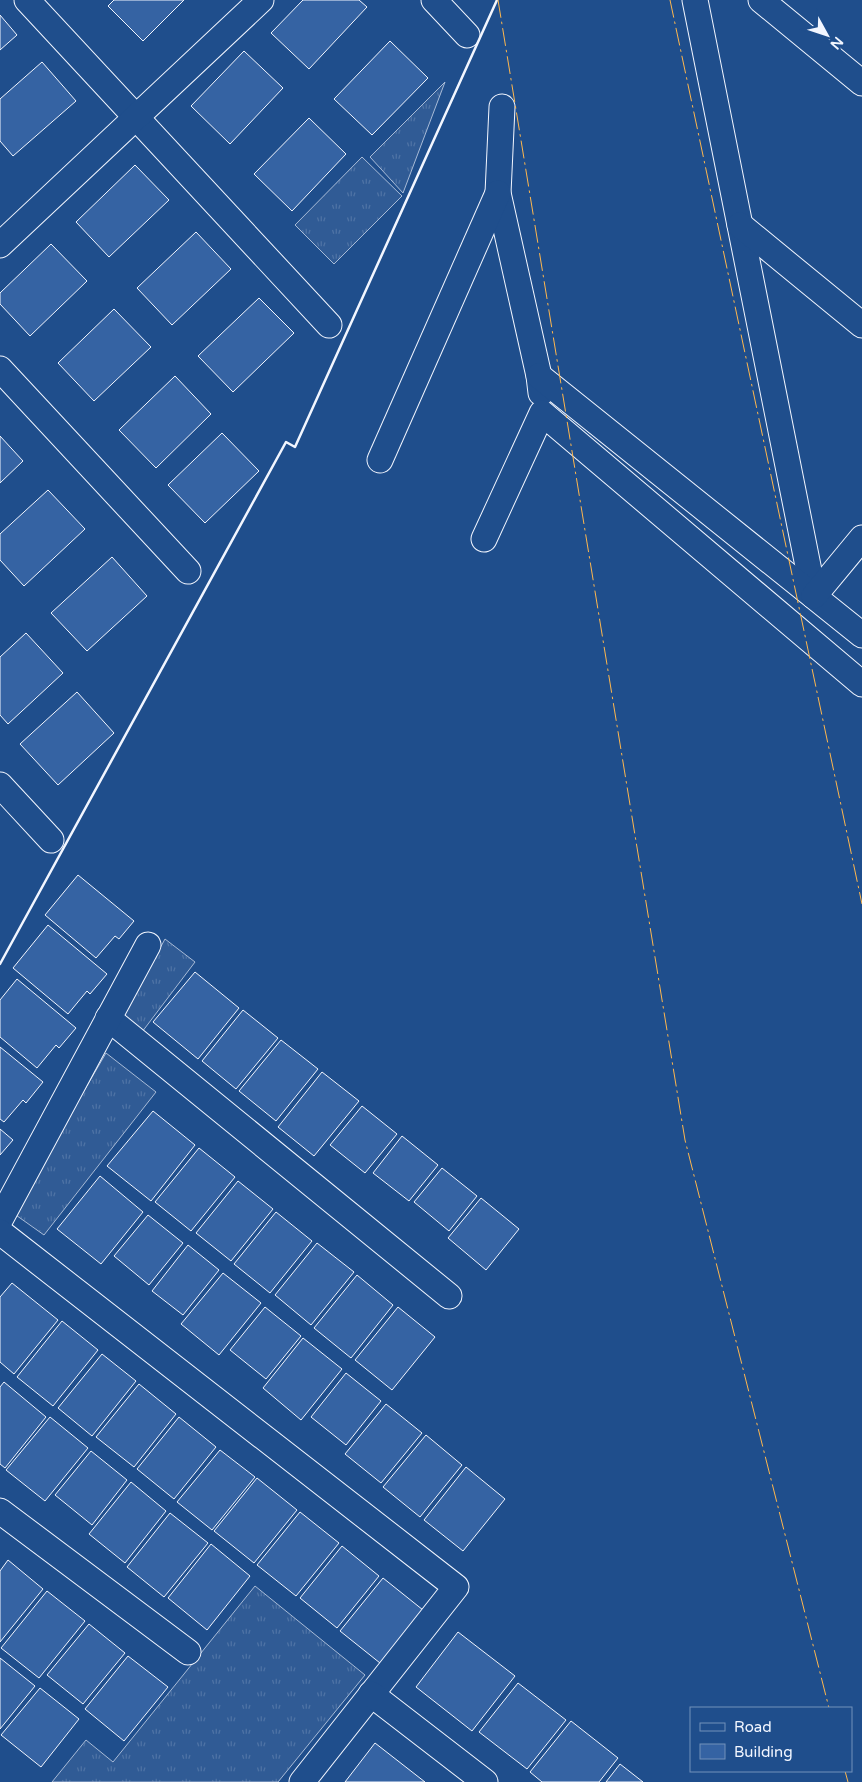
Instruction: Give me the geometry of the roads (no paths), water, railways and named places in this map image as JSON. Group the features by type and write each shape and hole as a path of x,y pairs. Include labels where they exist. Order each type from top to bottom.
{"street":[{"path":"28,0 330,325"},
{"path":"0,244 261,0"},
{"path":"434,0 467,35"},
{"path":"695,0 814,596"},
{"path":"761,0 862,83"},
{"path":"484,539 542,413 539,376 498,193 502,107"},
{"path":"380,460 498,193"},
{"path":"740,225 862,325"},
{"path":"0,370 188,571"},
{"path":"539,376 862,635"},
{"path":"542,413 862,684"},
{"path":"814,596 862,538"},
{"path":"0,785 50,840"},
{"path":"0,1220 148,944"},
{"path":"108,1018 448,1296"},
{"path":"0,1232 456,1587 302,1782"},
{"path":"0,1511 188,1652"},
{"path":"371,1694 485,1782"}]}
